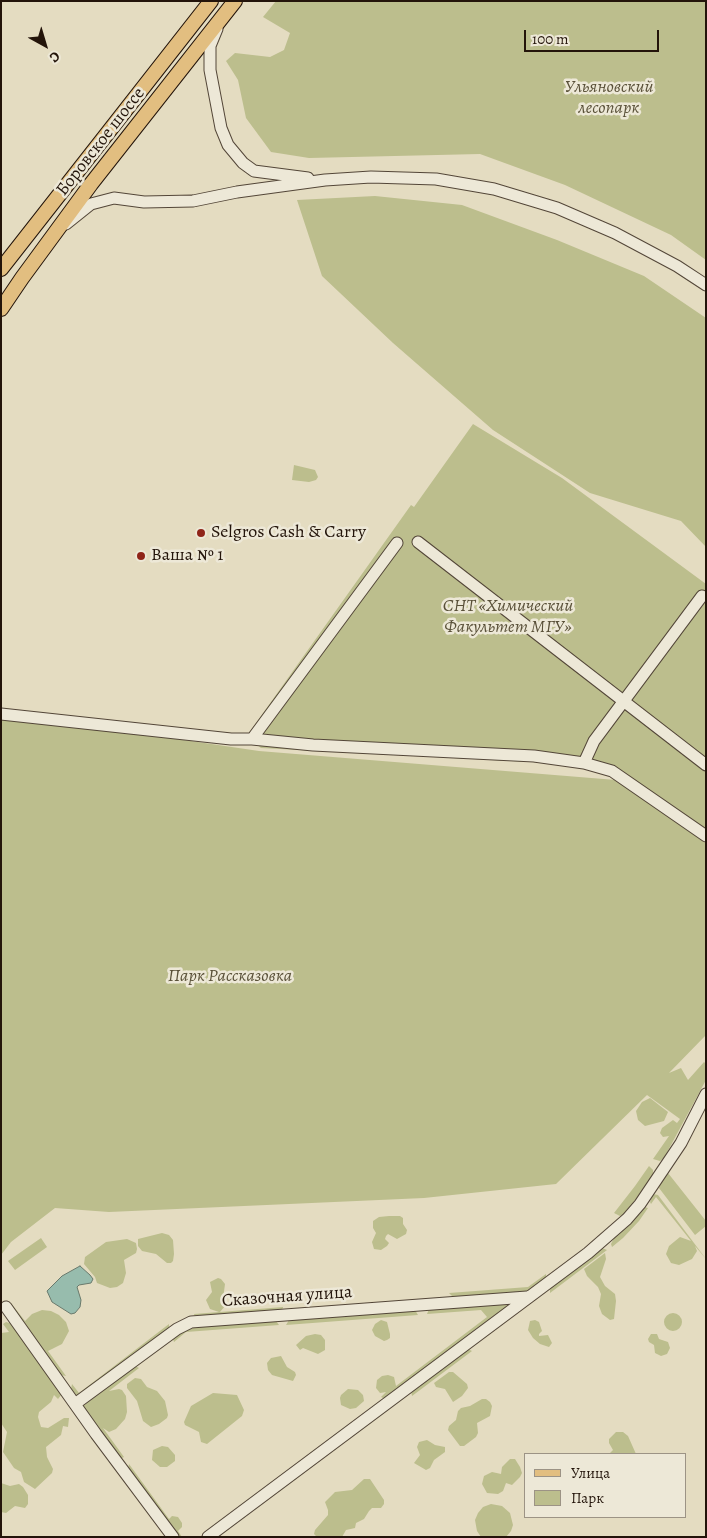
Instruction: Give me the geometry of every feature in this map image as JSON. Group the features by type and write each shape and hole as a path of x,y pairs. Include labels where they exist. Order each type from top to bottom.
{"main road":[{"name":"Боровское шоссе","path":"1,269 211,1"},
{"name":"Боровское шоссе","path":"1,309 55,233 235,1"}],"street":[{"path":"223,17 210,46 210,70 221,128 228,145 243,163 254,171 325,180"},
{"path":"55,233 91,204 114,198 144,202 193,201 237,192 325,180 371,177 436,179 494,189 557,208 616,233 706,285"},
{"path":"418,542 706,765"},
{"path":"252,739 397,543"},
{"path":"584,763 594,742 702,596"},
{"path":"1,714 231,739 534,756 584,763 612,771 706,836"},
{"path":"208,1537 588,1253 634,1212 680,1143 706,1094"},
{"name":"Сказочная улица","path":"75,1404 177,1329 191,1322 527,1297"},
{"path":"6,1307 173,1537"}],"green space":[{"name":"Ульяновский лесопарк","path":"276,1 706,1 706,260 671,235 565,185 480,154 309,158 271,152 246,118 238,80 226,61 235,53 270,57 284,50 290,33 263,17"},
{"path":"375,196 462,205 557,240 644,276 706,318 706,547 681,521 590,493 493,430 393,343 322,276 297,200"},
{"name":"СНТ «Химический Факультет МГУ»","path":"473,424 562,478 706,584 706,832 608,766 261,748 246,737 411,505 414,507"},
{"path":"294,465 315,470 318,477 316,480 309,482 292,480"},
{"name":"Парк Рассказовка","path":"1,718 102,728 259,751 616,780 706,842 706,1035 669,1073 681,1068 688,1080 704,1062 706,1064 706,1080 664,1158 660,1161 653,1159 669,1136 663,1137 660,1133 662,1128 673,1120 677,1123 680,1119 647,1095 556,1184 424,1198 109,1212 55,1208 11,1242 1,1255"},
{"path":"650,1098 668,1112 664,1121 645,1126 638,1120 636,1111 642,1102"},
{"path":"649,1166 653,1170 653,1175 625,1214 620,1216 614,1213 635,1186"},
{"path":"668,1173 706,1221 706,1226 695,1235 659,1188"},
{"path":"653,1194 658,1195 706,1259 695,1246 697,1251 692,1259 679,1265 671,1263 666,1254 669,1246 680,1237 691,1241 656,1197 651,1204"},
{"path":"644,1207 648,1208 639,1221 612,1247 611,1244 614,1238 629,1225"},
{"path":"400,1216 403,1218 403,1224 407,1230 406,1234 397,1239 388,1234 385,1239 389,1243 387,1246 381,1250 374,1249 372,1242 376,1233 373,1228 373,1221 379,1217"},
{"path":"162,1233 169,1235 173,1240 174,1254 171,1263 167,1263 156,1254 142,1251 138,1246 138,1239"},
{"path":"41,1238 47,1247 15,1270 8,1261"},
{"path":"127,1239 136,1243 137,1249 136,1253 124,1260 126,1273 123,1283 117,1287 110,1288 97,1283 95,1277 84,1264 85,1257 106,1242"},
{"path":"602,1248 607,1250 550,1293 550,1287"},
{"path":"605,1253 606,1259 600,1277 605,1286 615,1294 616,1301 614,1319 610,1320 602,1314 599,1306 601,1294 584,1269"},
{"path":"546,1274 546,1277 527,1291 453,1297 449,1293 528,1287"},
{"path":"218,1278 225,1284 223,1299 225,1306 220,1312 283,1308 281,1310 195,1317 194,1314 219,1312 210,1309 206,1300 212,1292 210,1282"},
{"path":"11,1303 25,1321 32,1314 42,1310 51,1311 59,1315 66,1322 69,1331 62,1344 48,1351 66,1376 61,1375 9,1304"},
{"path":"510,1303 385,1399 381,1397 386,1392 380,1393 376,1388 377,1380 382,1376 394,1377 396,1386 487,1317 481,1310 427,1314 429,1309"},
{"path":"415,1310 418,1315 286,1325 289,1320"},
{"path":"673,1313 679,1316 682,1322 679,1328 673,1331 667,1328 664,1322 667,1316"},
{"path":"381,1320 387,1322 390,1334 390,1338 384,1341 375,1336 372,1330 375,1324"},
{"path":"535,1320 539,1322 542,1331 539,1336 548,1335 552,1343 549,1347 540,1344 528,1330 530,1321"},
{"path":"276,1321 279,1325 186,1332 174,1342 173,1339 173,1337 187,1327"},
{"path":"6,1322 13,1324 62,1394 58,1399 54,1395 51,1402 39,1412 38,1417 41,1427 48,1428 64,1418 69,1418 68,1427 63,1426 61,1435 46,1447 47,1457 53,1469 52,1473 35,1489 24,1482 21,1472 14,1468 3,1452 7,1432 1,1423 1,1333 9,1332 3,1324"},
{"path":"169,1324 168,1329 76,1396 71,1389 72,1384 79,1393"},
{"path":"651,1334 657,1334 659,1339 668,1342 670,1348 667,1354 661,1356 655,1353 654,1345 648,1339"},
{"path":"321,1335 325,1340 325,1350 318,1354 303,1348 300,1350 296,1345 306,1336"},
{"path":"468,1349 472,1351 412,1396 411,1391"},
{"path":"281,1356 287,1367 295,1372 296,1375 293,1381 272,1375 268,1370 267,1363 271,1358"},
{"path":"135,1366 139,1368 109,1391 119,1389 126,1396 127,1412 125,1419 116,1429 109,1432 103,1428 124,1457 122,1458 83,1406"},
{"path":"449,1372 453,1372 467,1384 468,1388 462,1396 453,1402 445,1389 436,1387 434,1383"},
{"path":"135,1378 141,1379 147,1387 157,1391 165,1401 168,1415 159,1424 151,1427 143,1421 137,1401 127,1388 127,1384"},
{"path":"348,1389 358,1390 363,1395 364,1401 356,1408 350,1409 341,1405 341,1395"},
{"path":"213,1393 237,1395 244,1410 242,1416 207,1444 201,1442 199,1432 185,1425 184,1422 191,1406"},
{"path":"482,1399 486,1399 492,1406 490,1416 477,1423 478,1433 476,1437 464,1446 460,1446 448,1430 449,1426 456,1420 458,1411 461,1408 470,1406"},
{"path":"616,1432 623,1432 628,1436 636,1453 610,1453 613,1450 609,1439"},
{"path":"427,1440 435,1445 445,1447 445,1452 434,1460 430,1468 426,1470 414,1463 420,1455 417,1447 419,1442"},
{"path":"162,1446 168,1447 175,1455 175,1461 167,1467 160,1467 152,1460 153,1450"},
{"path":"510,1459 515,1459 520,1467 522,1473 520,1477 512,1485 506,1483 503,1491 498,1494 487,1493 482,1484 484,1476 492,1472 501,1474 502,1467"},
{"path":"129,1464 169,1519 172,1516 178,1517 182,1527 178,1531 182,1537 179,1537 128,1469"},
{"path":"364,1479 370,1479 384,1500 381,1508 372,1508 364,1519 356,1523 355,1528 346,1530 342,1537 317,1537 314,1534 315,1530 328,1515 325,1502 335,1492 352,1490"},
{"path":"1,1483 10,1486 19,1484 23,1487 28,1495 28,1504 25,1508 15,1506 6,1513 1,1512"},
{"path":"491,1504 502,1506 510,1513 513,1525 506,1537 481,1537 477,1531 475,1520 478,1513 483,1507"}],"shaded area":[{"path":"80,1266 93,1279 91,1283 77,1287 81,1300 80,1307 75,1313 71,1314 52,1302 47,1291 62,1276"}],"place":[{"name":"Selgros Cash & Carry","path":"201,533"},
{"name":"Ваша № 1","path":"141,556"}]}
